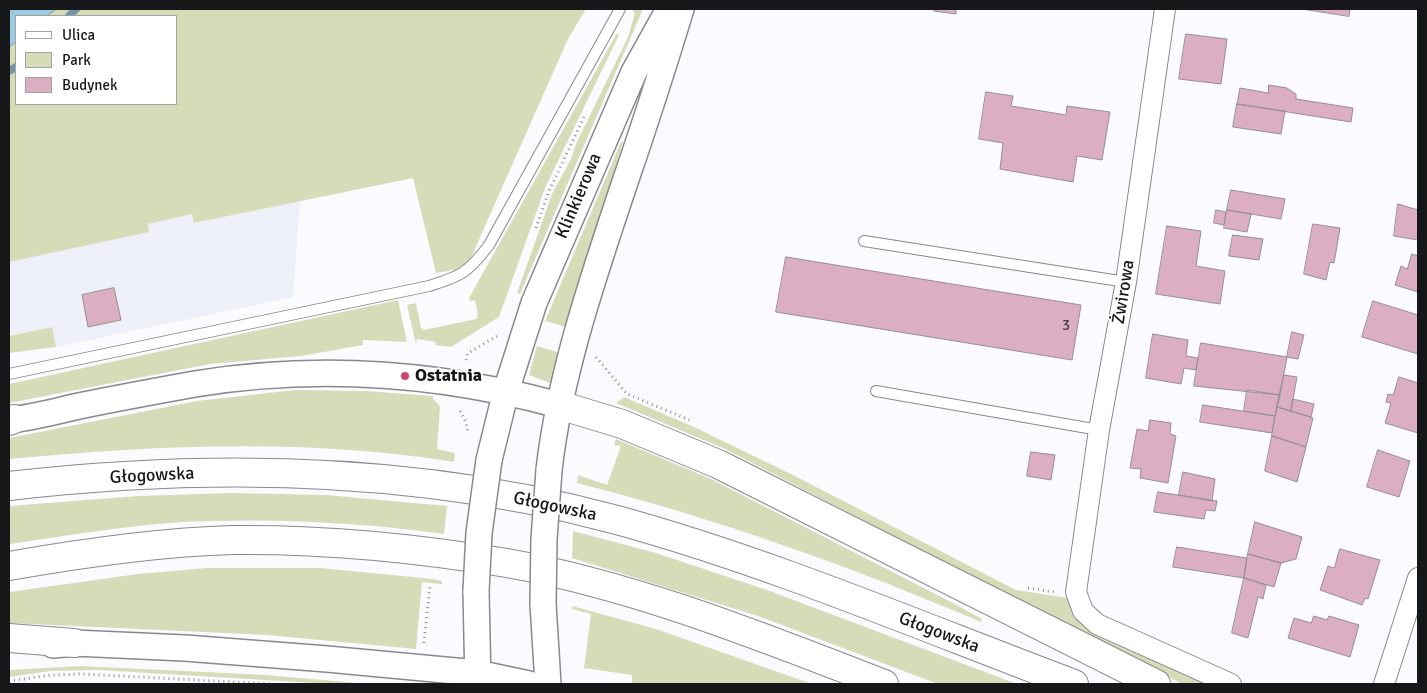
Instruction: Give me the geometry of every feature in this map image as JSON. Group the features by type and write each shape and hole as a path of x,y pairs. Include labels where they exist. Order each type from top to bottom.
{"main road":[{"path":"559,404 631,427 718,464 1156,684"},
{"name":"Głogowska","path":"9,486 184,474 296,474 430,484 515,498 616,520 729,556 1074,684"},
{"path":"9,566 166,544 232,540 324,542 405,549 508,564 606,587 738,630 884,684"},
{"path":"9,638 74,643"}],"street":[{"name":"Klinkierowa","path":"506,391 534,304 570,216 634,72 669,9"},
{"name":"Klinkierowa","path":"559,404 600,259 659,84 681,9"},
{"name":"Żwirowa","path":"1165,9 1126,282 1077,575 1077,599 1083,611 1097,624 1231,684"},
{"path":"11,420 165,390 258,376 379,374 462,383 559,404 549,470 544,539 543,604 548,684"},
{"path":"478,679 476,591 479,532 489,460 506,391"},
{"path":"1384,684 1418,578"},
{"path":"9,650 74,643 248,652 529,684"}],"lane":[{"path":"9,374 429,286 459,276 474,265 488,245 620,9"},
{"path":"864,241 1126,282"},
{"path":"876,391 1100,430"}],"path":[{"path":"425,632 430,585"},
{"path":"9,682 32,677 82,674 272,684"}],"shaded area":[{"path":"300,200 293,297 56,347 52,327 9,336 9,262 149,232 147,224 192,214 195,223"}],"green space":[{"path":"9,9 586,9 568,39 470,260 459,269 436,273 413,178 194,223 192,214 148,224 149,232 9,262"},
{"path":"631,9 643,9 520,294 517,293 552,194 571,159 576,144 628,37 635,13"},
{"path":"617,33 619,35 545,188 499,317 451,347 435,345 436,342 417,339 416,344 407,305 416,303 421,328 424,330 476,319 478,315 475,300 470,301 469,298"},
{"path":"621,142 623,142 567,327 545,321"},
{"path":"398,300 407,342 363,340 363,345 301,356 210,364 9,403 9,384"},
{"path":"52,327 56,347 9,353 9,336"},
{"path":"537,346 560,353 553,381 550,383 529,375"},
{"path":"295,390 366,391 433,396 433,399 440,406 437,449 455,453 454,462 399,454 343,449 232,446 120,450 9,459 9,438 197,401"},
{"path":"624,397 694,427 791,474 1016,590 1068,598 1213,684 1182,684 725,449 616,403"},
{"path":"616,439 711,479 951,602 982,619 981,622 932,601 782,545 680,512 577,483 578,475 607,485 621,446 614,445"},
{"path":"232,493 326,495 447,506 444,534 379,526 248,520 182,522 139,526 9,544 9,506 138,496"},
{"path":"573,531 656,553 767,590 1017,684 938,684 758,616 572,558"},
{"path":"207,568 320,568 433,579 442,581 442,584 422,582 416,649 267,635 9,623 9,592 138,574"},
{"path":"572,606 656,629 812,684 632,684 632,675 584,668 591,614 572,609"},
{"path":"81,666 266,675 369,684 331,684 99,670 50,671 9,677 9,670"}],"water":[{"path":"9,9 56,9 48,15 15,15 15,43 9,47"}],"building":[{"path":"934,9 956,9 956,14 934,11"},
{"path":"1302,9 1350,9 1349,16"},
{"path":"1186,34 1227,39 1221,84 1179,79"},
{"path":"1269,85 1287,88 1296,94 1296,99 1353,108 1351,122 1237,104 1240,88 1268,93"},
{"path":"986,92 1013,96 1011,106 1066,115 1067,106 1110,112 1102,160 1077,156 1073,182 1000,169 1003,143 979,139"},
{"path":"1237,104 1285,111 1281,134 1233,127"},
{"path":"1231,190 1285,199 1281,219 1227,210"},
{"path":"1398,204 1418,210 1418,240 1394,236"},
{"path":"1216,210 1226,212 1224,225 1214,223"},
{"path":"1227,210 1251,214 1247,232 1224,228"},
{"path":"1313,224 1340,228 1334,263 1330,262 1326,280 1304,274"},
{"path":"1167,226 1201,231 1196,266 1225,271 1220,304 1156,294"},
{"path":"1233,235 1263,239 1259,260 1229,256"},
{"path":"1412,254 1418,256 1418,292 1395,285 1401,266 1407,269"},
{"path":"786,257 1081,305 1072,360 776,312"},
{"path":"114,288 121,320 88,327 82,295"},
{"path":"1373,301 1418,315 1418,354 1362,337"},
{"path":"1292,332 1304,335 1298,359 1287,357"},
{"path":"1153,334 1188,340 1186,356 1198,358 1196,370 1184,368 1181,384 1146,378"},
{"path":"1201,343 1287,357 1280,395 1194,386"},
{"path":"1284,375 1297,377 1291,411 1277,407"},
{"path":"1399,377 1418,383 1418,433 1385,423 1391,403 1386,402 1388,394 1393,395"},
{"path":"1247,390 1280,395 1275,416 1244,411"},
{"path":"1293,399 1314,404 1311,417 1291,411"},
{"path":"1203,405 1275,416 1272,433 1200,422"},
{"path":"1277,407 1313,418 1306,447 1272,436"},
{"path":"1150,420 1171,423 1170,434 1176,436 1168,483 1140,478 1141,469 1130,468 1137,429 1148,431"},
{"path":"1272,436 1306,447 1297,482 1265,471"},
{"path":"1378,450 1410,461 1399,497 1367,487"},
{"path":"1031,452 1055,455 1051,480 1027,476"},
{"path":"1183,472 1215,479 1212,501 1179,495"},
{"path":"1158,492 1217,501 1215,511 1206,510 1204,519 1154,512"},
{"path":"1255,522 1302,537 1296,559 1281,563 1248,554"},
{"path":"1177,547 1247,558 1244,578 1173,567"},
{"path":"1340,549 1380,560 1368,599 1365,598 1362,605 1320,590 1328,566 1334,568"},
{"path":"1248,554 1281,563 1274,587 1244,578"},
{"path":"1244,578 1266,585 1263,599 1258,597 1248,638 1232,633"},
{"path":"1314,616 1327,620 1329,616 1359,625 1350,657 1288,638 1294,618 1311,623"}],"waterway":[{"path":"70,15 76,9"},
{"path":"9,71 15,68"}],"place":[{"name":"Ostatnia","path":"405,376"}]}
